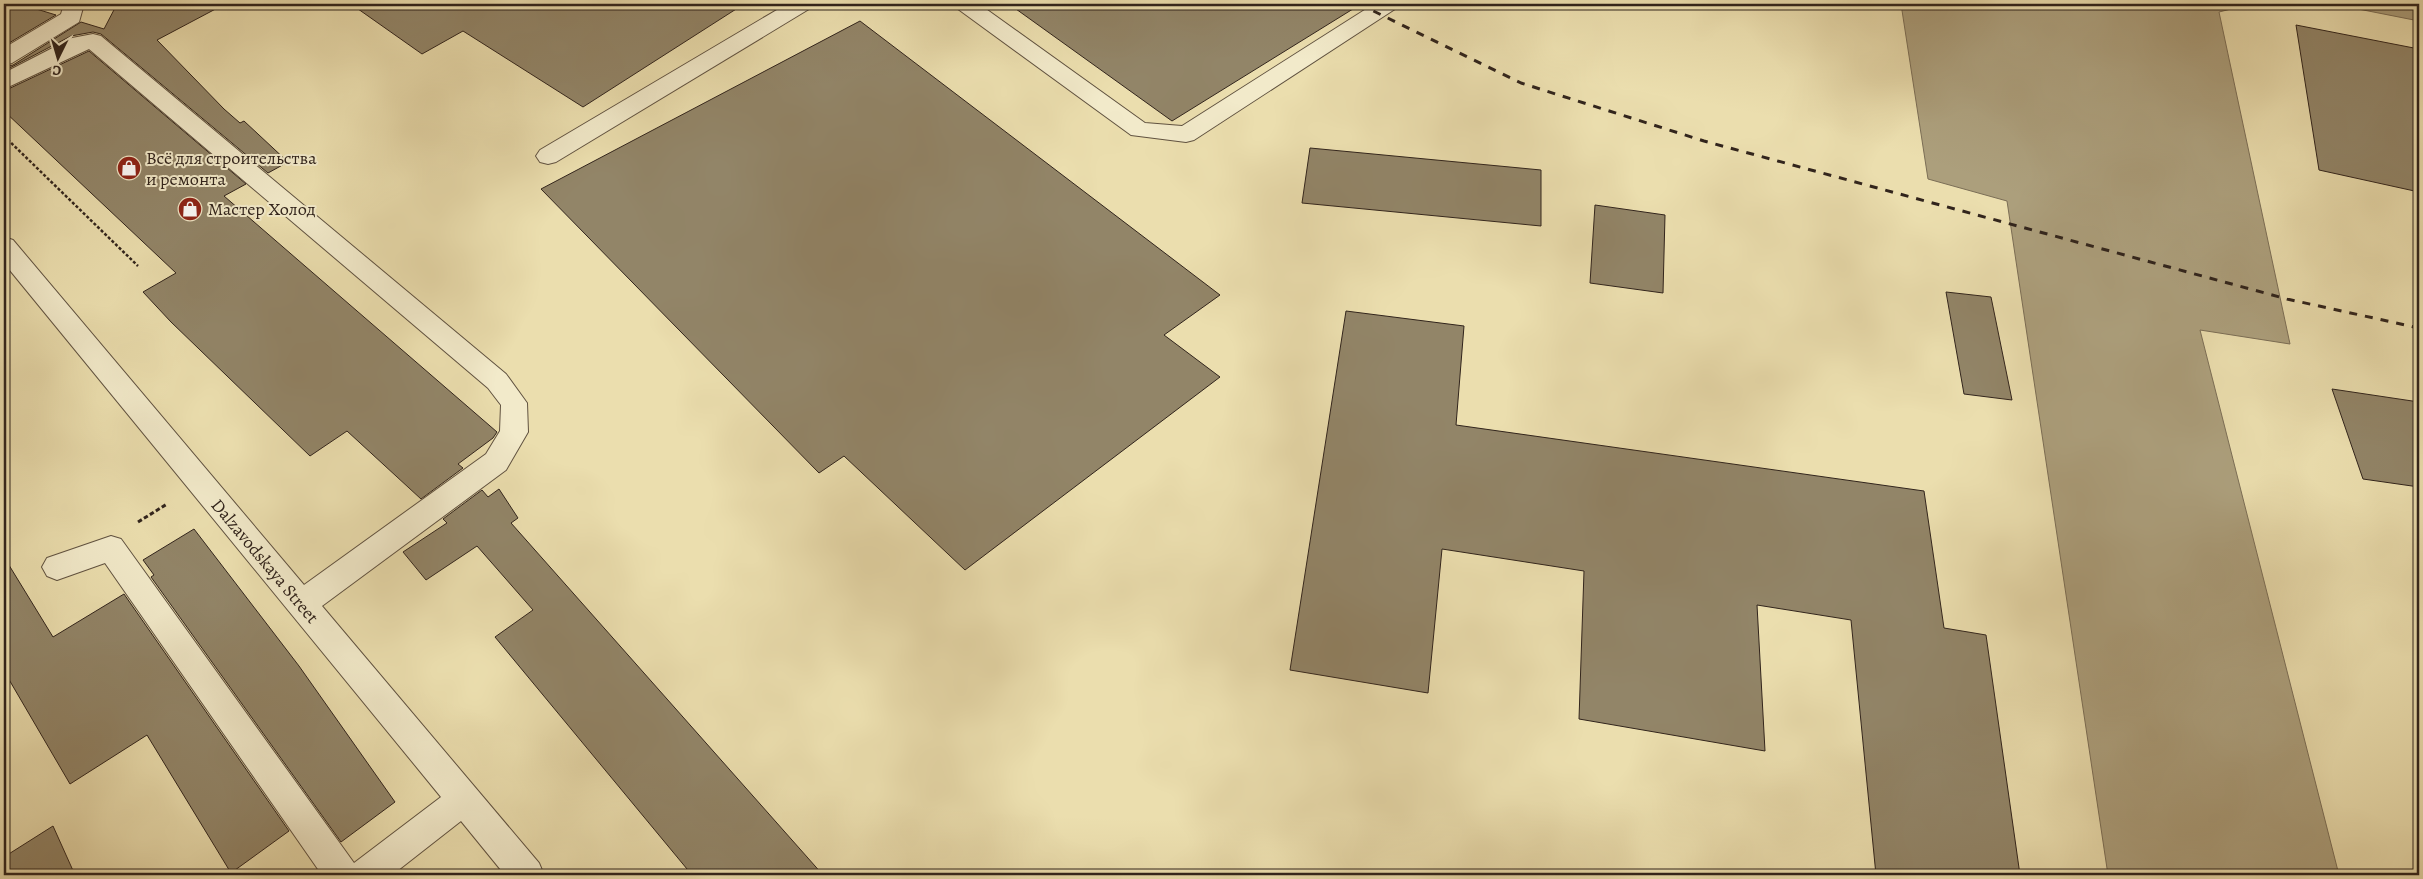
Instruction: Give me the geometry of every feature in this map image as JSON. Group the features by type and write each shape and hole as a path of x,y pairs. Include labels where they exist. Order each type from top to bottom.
{"street":[{"path":"4,58 71,17 74,4"},
{"path":"548,156 802,4"},
{"path":"965,4 1139,130 1186,134 1388,4"},
{"path":"4,82 80,43 92,41 497,381 514,403 514,432 496,462 302,604"},
{"name":"Dalzavodskaya Street","path":"4,246 14,276 200,483 527,875"},
{"path":"57,567 111,548 342,875"},
{"path":"366,875 464,799"}],"path":[{"path":"4,136 138,266"},
{"path":"111,548 132,525 200,483"}],"shaded area":[{"path":"1901,4 2251,4 2219,12 2290,344 2200,330 2339,875 2108,875 2007,201 1928,179"},
{"path":"2333,4 2419,4 2419,21"}],"building":[{"path":"4,4 20,4 56,15 4,46"},
{"path":"117,4 225,4 157,40 224,109 240,123 244,121 288,162 268,173 101,34 93,32 71,36 4,71 4,67 13,65 81,22 104,29"},
{"path":"351,4 744,4 583,107 463,31 422,54"},
{"path":"1009,4 1361,4 1172,121"},
{"path":"860,21 1220,295 1164,335 1220,377 965,570 844,456 819,473 541,189"},
{"path":"2296,25 2419,49 2419,192 2319,170"},
{"path":"89,51 246,184 224,196 497,432 493,438 458,464 463,468 421,499 347,431 310,456 171,322 143,292 176,273 4,111 4,91"},
{"path":"1310,148 1541,170 1541,226 1302,203"},
{"path":"1595,205 1665,215 1663,293 1590,283"},
{"path":"1946,292 1991,297 2012,400 1964,394"},
{"path":"1346,311 1464,326 1456,425 1924,491 1944,628 1986,635 2020,875 1876,875 1851,620 1757,605 1765,751 1579,719 1584,571 1442,549 1428,693 1290,670"},
{"path":"2332,389 2419,402 2419,487 2363,479"},
{"path":"499,489 518,518 511,523 823,875 692,875 495,637 533,610 477,546 426,580 403,552 447,523 443,519 482,490 488,497"},
{"path":"194,529 299,666 395,802 341,842 151,577 154,575 143,560"},
{"path":"4,557 53,637 124,594 289,831 231,873 147,735 70,784 4,671"},
{"path":"53,826 75,875 4,875 4,857"}],"railway":[{"path":"1359,4 1521,83 1704,141 2287,299 2419,328"}],"place":[{"name":"Всё для строительства и ремонта","path":"129,168"},
{"name":"Мастер Холод","path":"190,209"}]}
